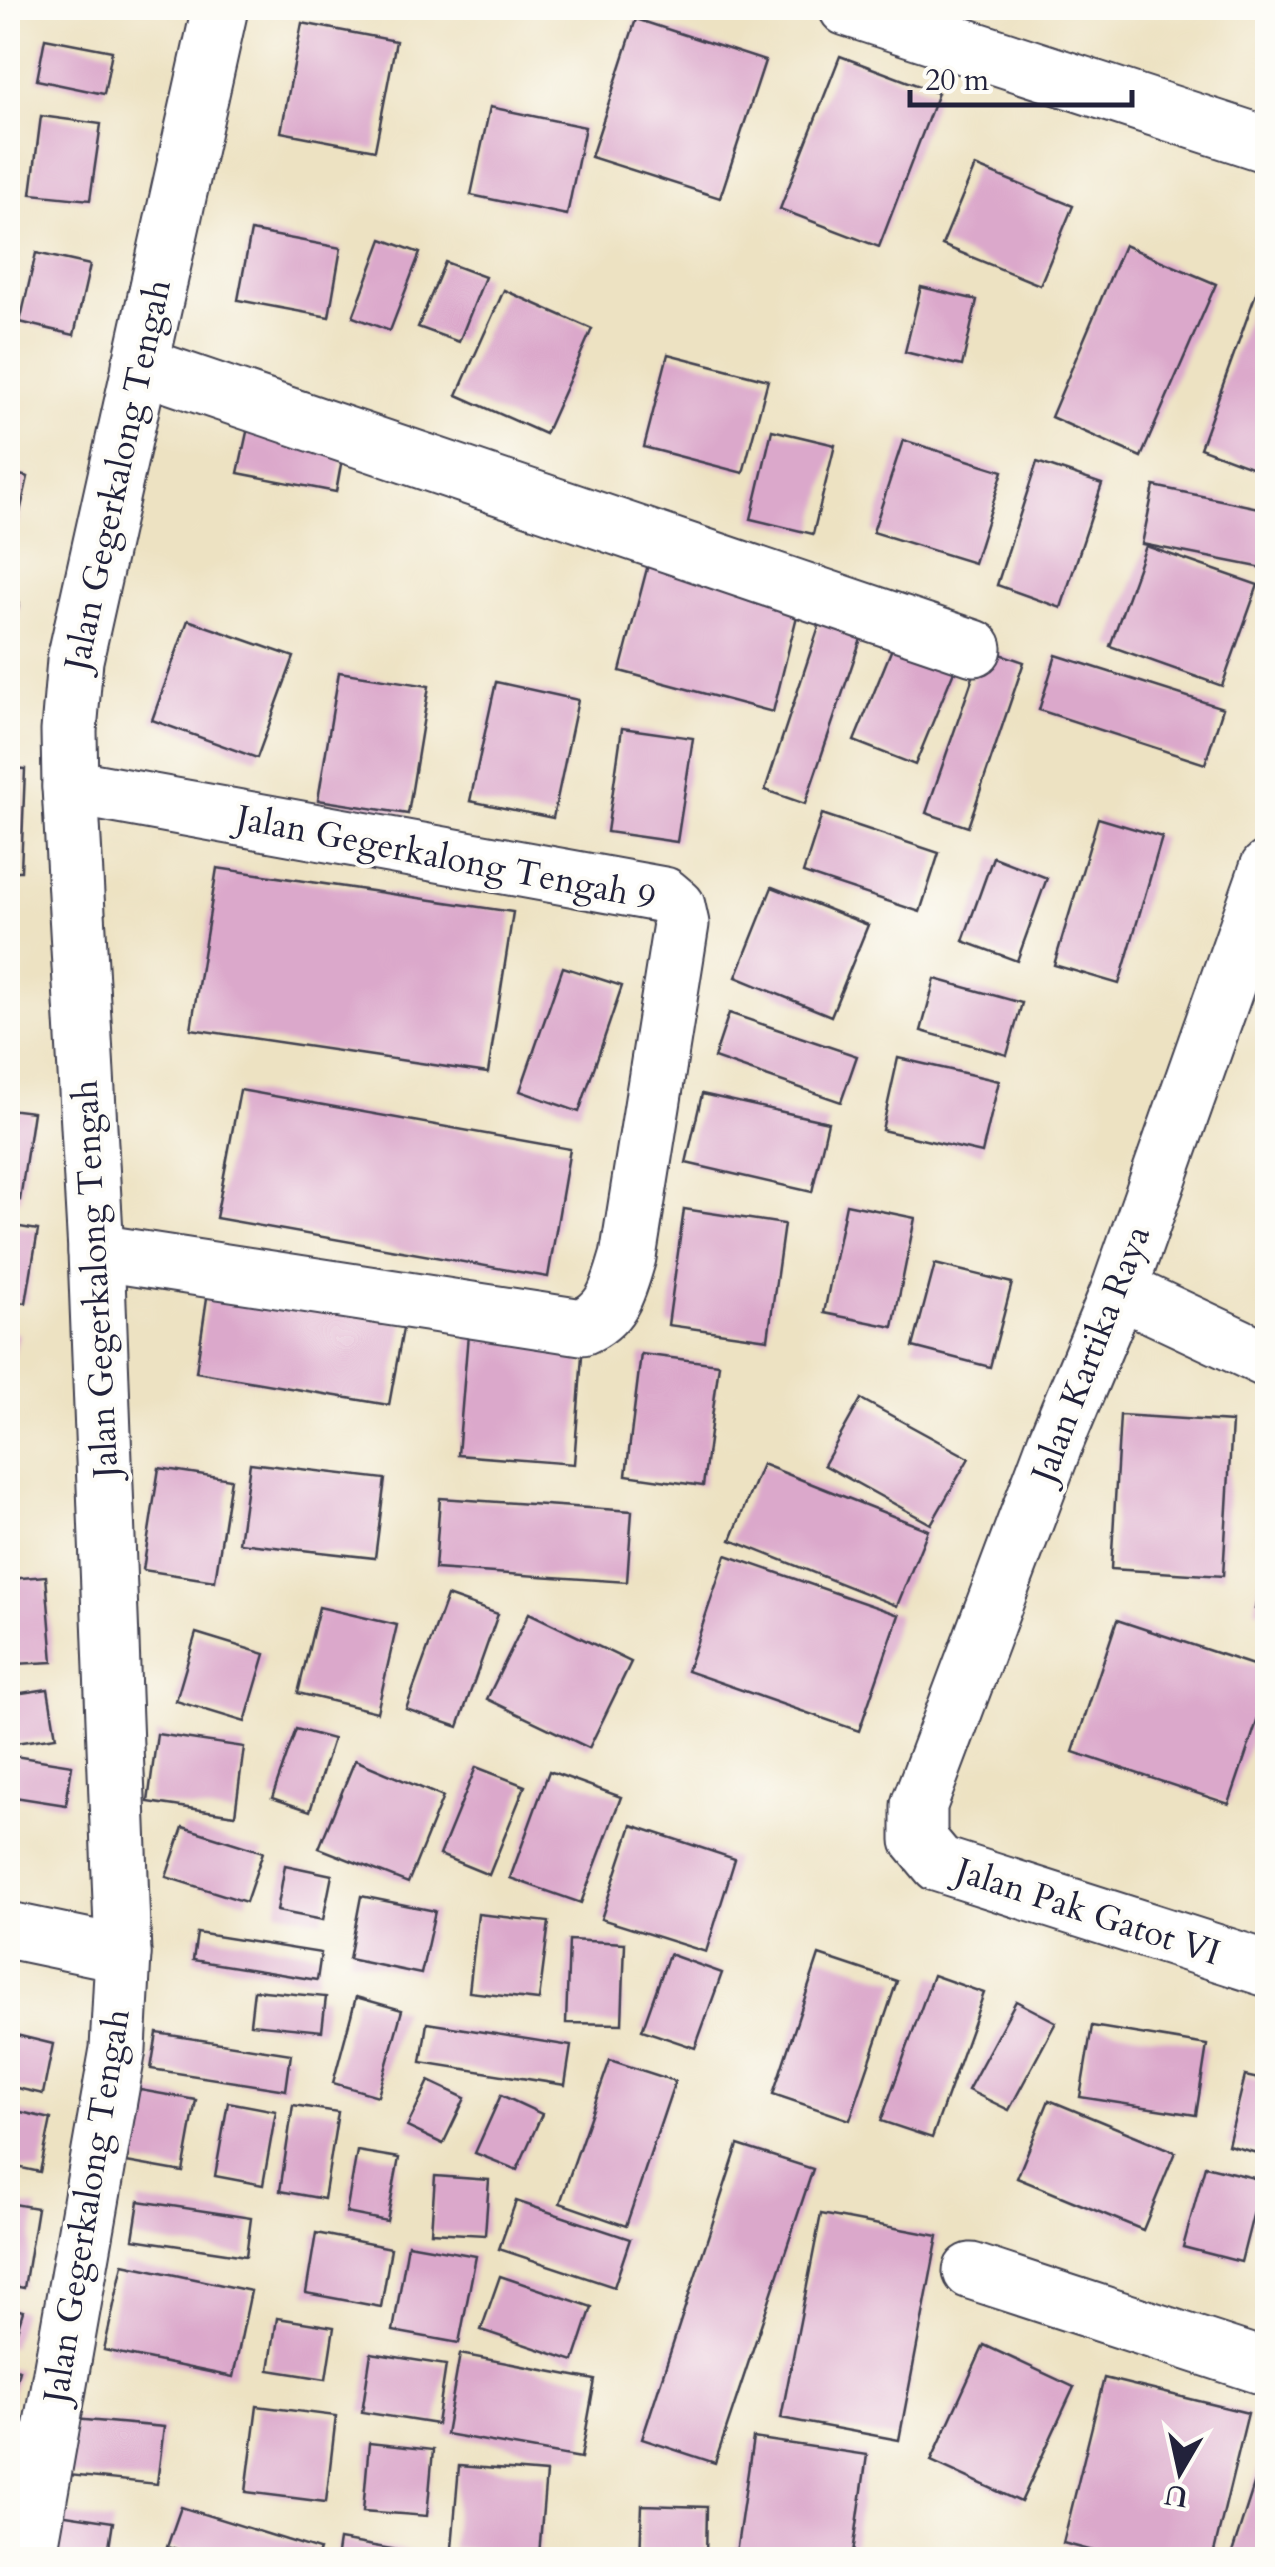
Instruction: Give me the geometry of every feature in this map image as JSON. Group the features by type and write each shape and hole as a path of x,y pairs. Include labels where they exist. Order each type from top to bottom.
{"street":[{"name":"Jalan Gegerkalong Tengah","path":"28,2560 118,2049 123,1954 96,1252 70,787 74,660 220,8"},
{"path":"846,8 1268,146"},
{"path":"140,365 974,648"},
{"name":"Jalan Gegerkalong Tengah 9","path":"70,787 664,895 677,906 680,924 628,1258 614,1302 598,1320 582,1327 96,1252"},
{"name":"Jalan Kartika Raya","path":"918,1840 919,1805 1055,1443 1119,1290 1268,868"},
{"path":"1119,1290 1268,1360"},
{"name":"Jalan Pak Gatot VI","path":"918,1840 940,1864 1268,1969"},
{"path":"8,1930 123,1954"},
{"path":"971,2271 1268,2368"}],"building":[{"path":"636,19 765,61 720,198 591,157"},
{"path":"302,23 396,41 375,150 281,132"},
{"path":"45,38 112,51 104,94 37,80"},
{"path":"840,56 938,93 879,247 780,209"},
{"path":"490,107 585,127 567,215 471,195"},
{"path":"41,116 101,124 90,200 31,194"},
{"path":"975,166 1073,206 1040,285 942,245"},
{"path":"251,231 341,248 329,317 238,300"},
{"path":"382,239 420,253 390,331 353,317"},
{"path":"1124,245 1216,284 1141,457 1051,417"},
{"path":"36,253 90,265 74,335 20,322"},
{"path":"445,262 485,277 459,342 418,327"},
{"path":"1267,263 1268,464 1264,472 1200,448"},
{"path":"921,287 977,300 962,366 905,352"},
{"path":"504,290 592,329 545,434 457,395"},
{"path":"668,354 768,380 743,473 644,447"},
{"path":"249,423 345,442 336,492 238,473"},
{"path":"772,430 835,445 813,534 751,519"},
{"path":"903,440 1003,471 974,563 873,532"},
{"path":"1037,462 1102,484 1061,608 997,585"},
{"path":"8,472 28,477 9,561 8,561"},
{"path":"1154,486 1268,510 1268,569 1142,544"},
{"path":"1146,546 1258,585 1222,686 1110,646"},
{"path":"650,557 802,596 773,712 620,671"},
{"path":"8,601 19,602 10,666 8,666"},
{"path":"825,608 867,621 805,804 765,790"},
{"path":"188,620 294,657 257,758 152,720"},
{"path":"900,629 961,654 915,765 854,741"},
{"path":"983,648 1024,662 968,827 926,813"},
{"path":"1056,655 1223,708 1205,764 1039,710"},
{"path":"339,672 429,686 408,814 318,800"},
{"path":"496,682 578,700 553,818 470,801"},
{"path":"622,728 693,738 677,842 607,832"},
{"path":"8,768 25,769 21,871 8,871"},
{"path":"822,814 939,853 920,912 803,873"},
{"path":"1098,818 1162,837 1119,984 1054,965"},
{"path":"993,857 1047,878 1017,961 963,941"},
{"path":"217,868 513,912 488,1073 191,1029"},
{"path":"772,887 868,925 831,1016 736,977"},
{"path":"563,967 622,986 579,1112 520,1091"},
{"path":"935,979 1022,1003 1007,1055 921,1031"},
{"path":"729,1013 857,1056 841,1102 714,1058"},
{"path":"898,1058 999,1081 982,1153 882,1130"},
{"path":"240,1090 570,1149 548,1277 216,1218"},
{"path":"702,1094 828,1122 812,1192 686,1163"},
{"path":"8,1109 33,1112 20,1200 8,1198"},
{"path":"846,1204 915,1218 893,1327 824,1313"},
{"path":"684,1209 784,1224 768,1339 668,1325"},
{"path":"8,1225 38,1230 26,1303 8,1300"},
{"path":"935,1264 1012,1283 990,1367 913,1347"},
{"path":"208,1291 404,1323 389,1405 196,1372"},
{"path":"8,1331 19,1334 9,1374 8,1374"},
{"path":"468,1334 583,1342 574,1464 458,1455"},
{"path":"641,1354 719,1364 703,1486 626,1475"},
{"path":"861,1399 969,1458 931,1524 824,1465"},
{"path":"1120,1415 1232,1422 1223,1576 1111,1569"},
{"path":"250,1463 385,1479 375,1558 239,1543"},
{"path":"762,1464 928,1530 897,1606 731,1540"},
{"path":"159,1468 231,1479 215,1581 143,1570"},
{"path":"440,1498 632,1511 627,1582 435,1569"},
{"path":"1268,1554 1268,1612 1255,1609"},
{"path":"726,1555 899,1615 859,1731 687,1671"},
{"path":"46,1576 53,1662 15,1664 9,1579"},
{"path":"447,1596 498,1614 458,1727 406,1709"},
{"path":"319,1607 397,1625 377,1712 298,1693"},
{"path":"529,1613 631,1662 589,1748 487,1699"},
{"path":"1117,1620 1268,1670 1268,1689 1229,1804 1073,1752"},
{"path":"196,1633 265,1654 245,1722 176,1701"},
{"path":"48,1689 56,1737 8,1744 8,1695"},
{"path":"296,1729 333,1739 310,1811 272,1798"},
{"path":"157,1734 244,1747 235,1815 148,1802"},
{"path":"8,1755 72,1765 66,1805 8,1796"},
{"path":"355,1760 443,1797 408,1883 319,1848"},
{"path":"476,1767 525,1786 489,1875 440,1855"},
{"path":"549,1771 621,1797 581,1903 510,1878"},
{"path":"632,1825 735,1859 706,1952 601,1919"},
{"path":"183,1827 263,1852 246,1902 166,1877"},
{"path":"285,1865 332,1875 323,1920 277,1911"},
{"path":"361,1896 435,1911 421,1974 349,1959"},
{"path":"478,1914 549,1922 539,2000 469,1992"},
{"path":"197,1933 321,1953 317,1980 193,1960"},
{"path":"569,1940 625,1943 622,2024 566,2023"},
{"path":"669,1954 722,1973 695,2048 642,2030"},
{"path":"819,1955 897,1981 850,2120 773,2094"},
{"path":"933,1975 984,1993 932,2138 881,2121"},
{"path":"254,1990 326,1997 322,2031 250,2024"},
{"path":"356,1997 402,2010 378,2096 333,2083"},
{"path":"1016,2001 1056,2022 1009,2110 968,2090"},
{"path":"427,2023 571,2046 565,2085 421,2062"},
{"path":"1092,2026 1207,2045 1196,2115 1080,2097"},
{"path":"8,2033 53,2044 43,2094 8,2086"},
{"path":"157,2033 291,2054 286,2090 151,2069"},
{"path":"610,2060 675,2081 626,2226 560,2203"},
{"path":"1245,2076 1268,2081 1268,2156 1228,2145"},
{"path":"429,2081 465,2098 443,2144 407,2127"},
{"path":"129,2088 196,2100 183,2172 115,2160"},
{"path":"501,2095 542,2114 517,2170 475,2153"},
{"path":"1049,2100 1175,2152 1143,2230 1017,2178"},
{"path":"228,2102 276,2111 263,2185 215,2176"},
{"path":"293,2105 338,2112 324,2199 280,2191"},
{"path":"8,2109 51,2119 40,2172 8,2165"},
{"path":"738,2145 813,2169 715,2463 642,2439"},
{"path":"357,2151 399,2158 387,2221 346,2213"},
{"path":"1205,2166 1262,2180 1241,2262 1183,2247"},
{"path":"435,2176 489,2180 485,2235 431,2232"},
{"path":"139,2201 251,2218 246,2256 133,2239"},
{"path":"516,2201 630,2239 614,2287 499,2249"},
{"path":"8,2203 37,2208 24,2288 8,2285"},
{"path":"821,2214 938,2236 899,2440 781,2418"},
{"path":"316,2233 391,2248 381,2307 306,2293"},
{"path":"408,2244 476,2256 459,2343 393,2331"},
{"path":"123,2264 251,2291 233,2377 104,2350"},
{"path":"500,2276 592,2307 574,2361 481,2330"},
{"path":"8,2307 23,2311 12,2347 8,2346"},
{"path":"277,2318 334,2327 326,2379 269,2370"},
{"path":"984,2345 1074,2387 1021,2502 931,2461"},
{"path":"371,2353 446,2365 437,2424 362,2412"},
{"path":"460,2354 595,2380 581,2458 446,2434"},
{"path":"8,2367 19,2370 9,2408 8,2408"},
{"path":"1104,2378 1248,2413 1212,2560 1127,2560 1063,2543"},
{"path":"257,2406 336,2416 326,2502 246,2492"},
{"path":"74,2419 164,2427 157,2484 68,2475"},
{"path":"753,2438 867,2455 852,2560 735,2560"},
{"path":"369,2443 433,2450 427,2516 363,2511"},
{"path":"459,2466 546,2473 539,2555 452,2548"},
{"path":"1260,2466 1268,2469 1268,2560 1232,2553"},
{"path":"642,2505 707,2507 706,2560 640,2560"},
{"path":"181,2507 319,2550 316,2560 207,2560 167,2547"},
{"path":"59,2514 113,2522 107,2560 53,2556"},
{"path":"339,2540 421,2554 420,2560 336,2560"}]}
